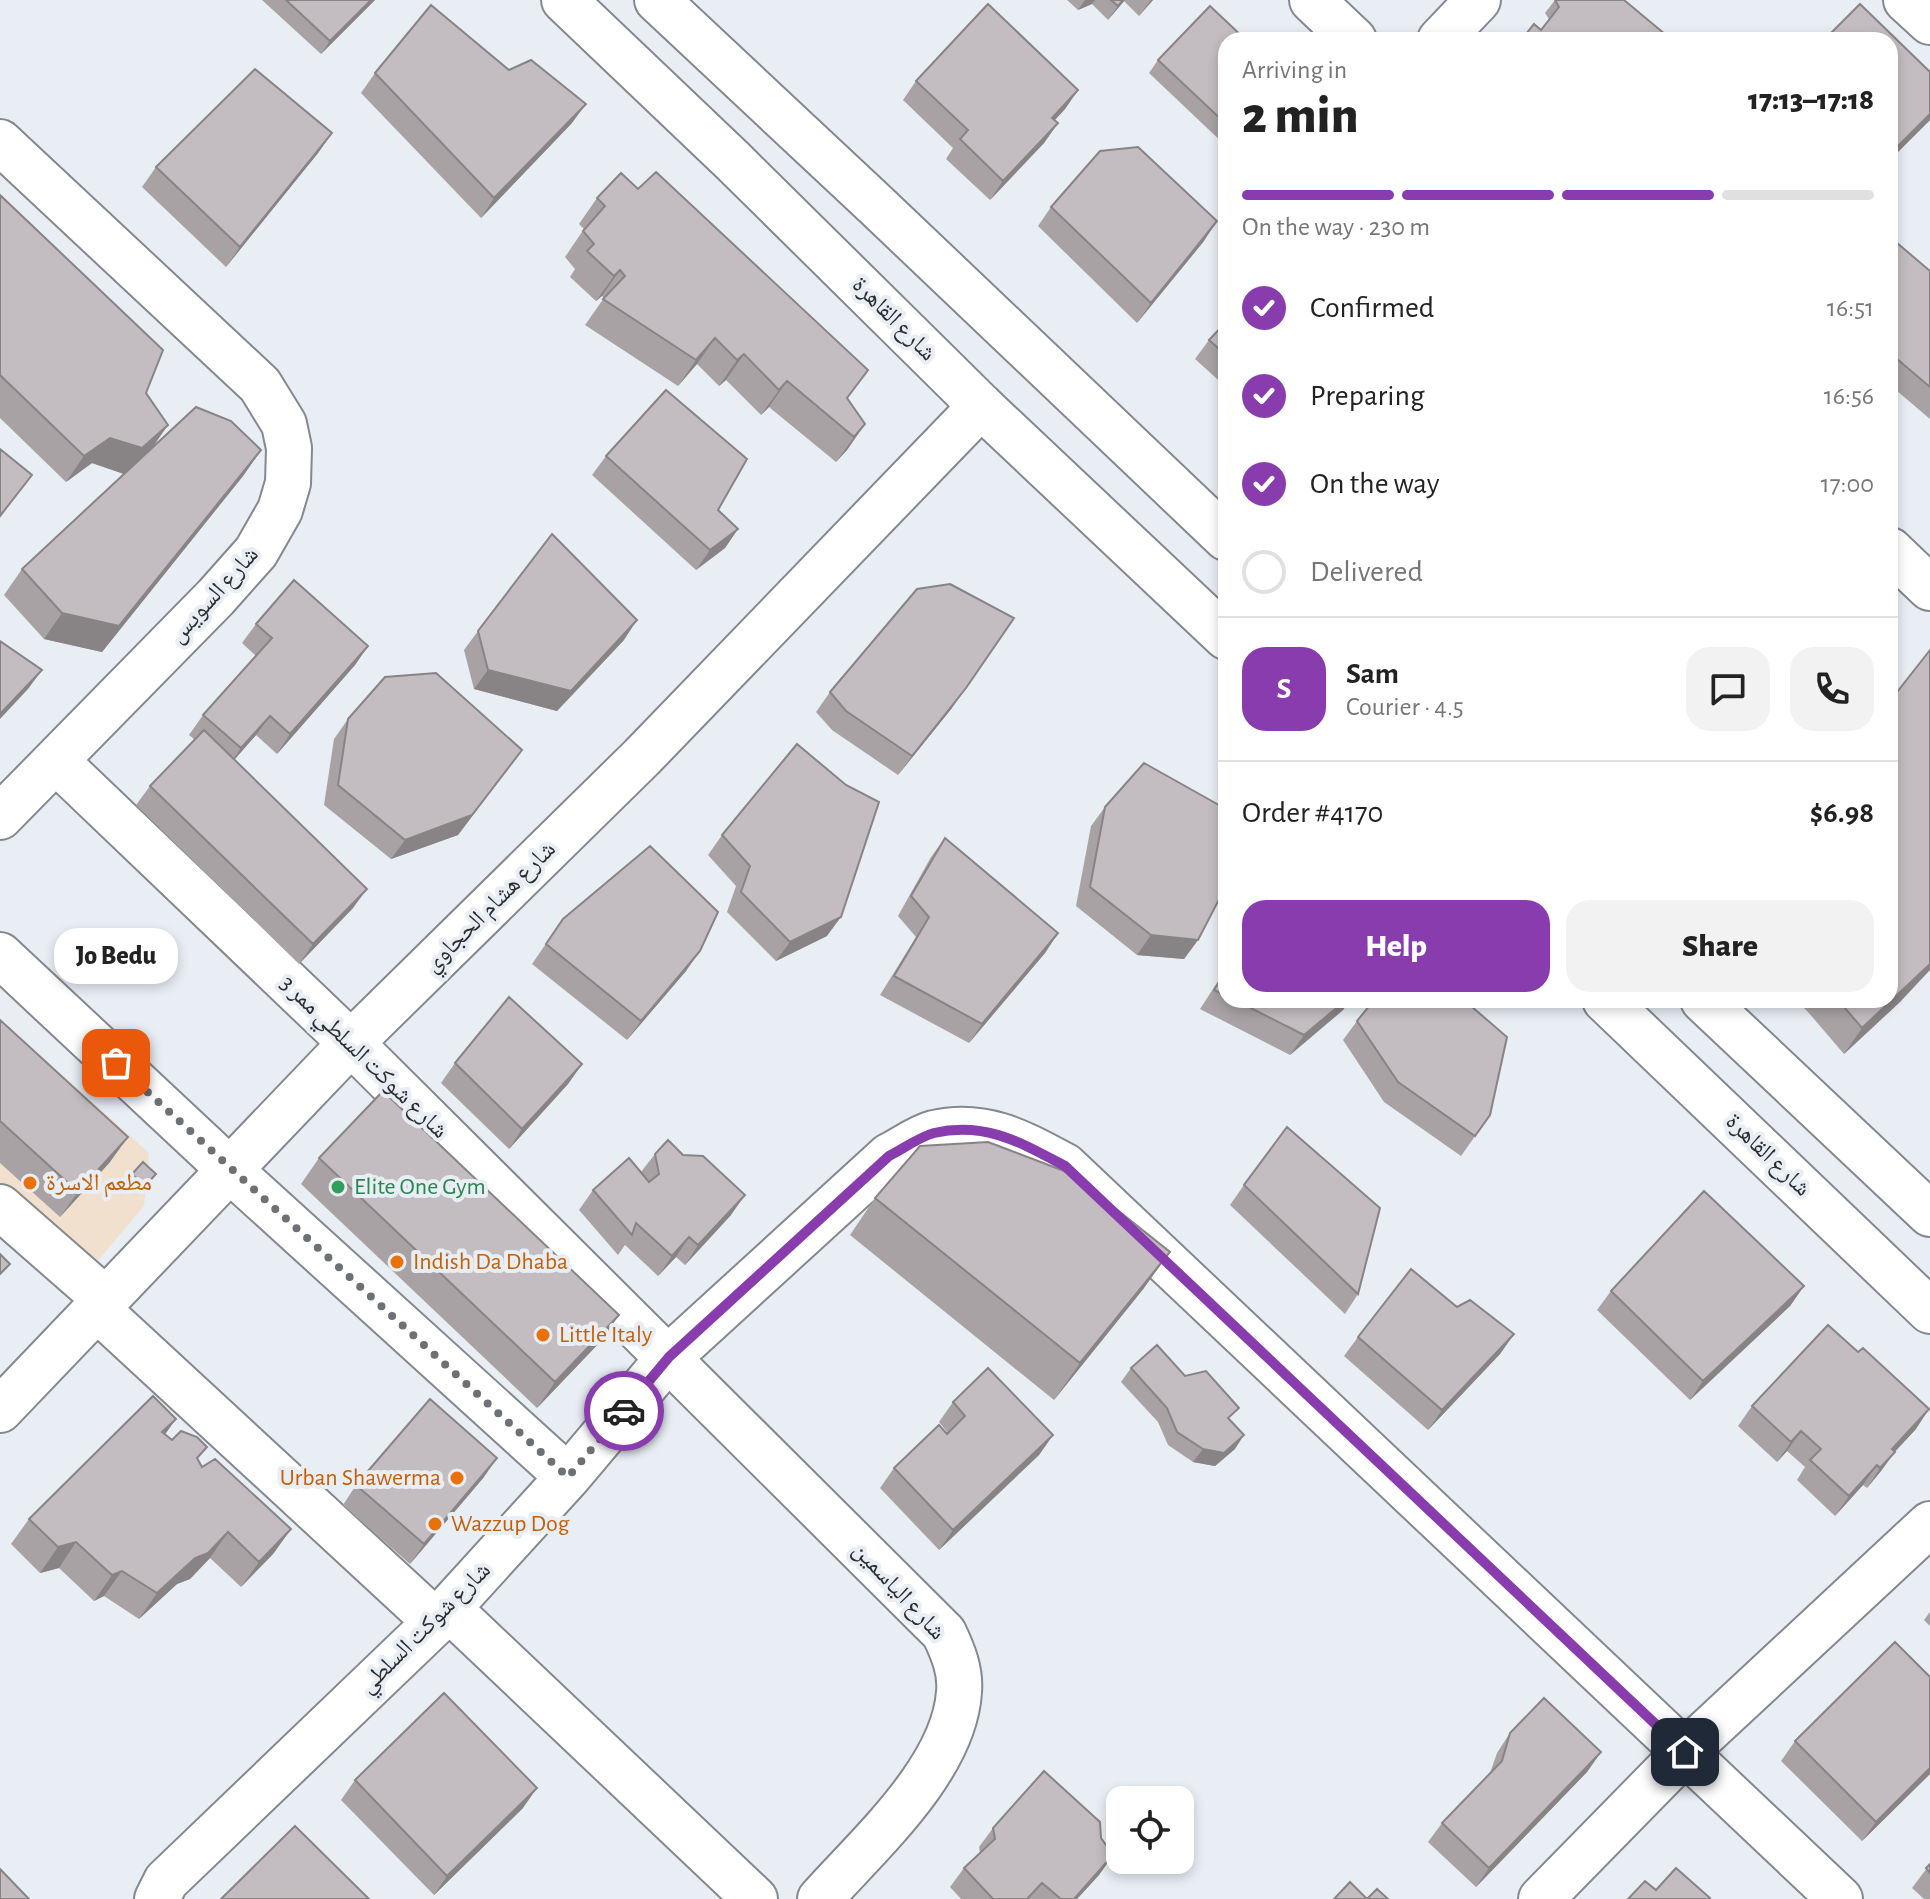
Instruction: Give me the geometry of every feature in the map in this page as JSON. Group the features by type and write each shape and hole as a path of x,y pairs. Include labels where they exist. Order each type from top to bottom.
{"street":[{"name":"شارع القاهرة","path":"564,0 733,161 981,406 1218,629"},
{"path":"657,0 1218,530"},
{"path":"1312,0 1346,32"},
{"path":"1448,32 1478,0"},
{"path":"1906,0 1930,22"},
{"name":"شارع السويس","path":"0,142 260,385 284,424 289,448 288,483 280,510 256,552 216,597 0,817"},
{"name":"شارع هشام الحجاوي","path":"0,1410 351,1043 642,757 981,406"},
{"path":"1898,558 1930,588"},
{"name":"شارع شوكت السلطي ممر 3","path":"56,761 351,1043 669,1357"},
{"path":"0,955 231,1171 568,1477"},
{"name":"شارع القاهرة","path":"1613,1008 1930,1311"},
{"path":"1711,1008 1930,1214"},
{"name":"شارع شوكت السلطي","path":"157,1899 166,1881 442,1615 568,1477 669,1357 889,1156 933,1134 967,1130 1009,1136 1065,1166 1840,1899"},
{"path":"0,1207 100,1304 755,1899"},
{"name":"شارع الياسمين","path":"669,1357 944,1633 956,1659 959,1691 953,1725 934,1767 820,1899"},
{"path":"1541,1899 1685,1752 1930,1524"}],"shaded area":[{"path":"0,1019 149,1153 144,1206 84,1277 0,1201"}],"building":[{"path":"286,0 371,0 330,41"},
{"path":"1555,0 1624,0 1662,32 1528,32 1534,24 1541,30 1559,7"},
{"path":"988,4 1078,90 1052,118 1058,123 1003,181 960,139 968,130 916,81"},
{"path":"1860,4 1889,32 1832,32"},
{"path":"431,5 509,70 531,60 586,104 494,198 375,73"},
{"path":"1210,6 1238,32 1218,32 1218,116 1158,60"},
{"path":"1898,41 1930,72 1930,114 1898,146"},
{"path":"255,69 332,133 240,247 156,167"},
{"path":"1138,147 1217,221 1151,303 1051,207 1100,151"},
{"path":"656,172 868,370 847,398 865,424 854,437 787,381 779,390 744,354 737,360 715,338 696,360 603,299 625,276 620,270 614,276 587,251 594,244 583,231 605,206 597,198 621,173 638,189"},
{"path":"0,195 163,350 146,393 168,425 142,448 110,438 84,456 0,375"},
{"path":"1898,244 1930,271 1930,387 1898,360"},
{"path":"1218,330 1218,348 1209,340"},
{"path":"666,390 747,459 718,510 738,529 710,550 606,456"},
{"path":"196,407 231,421 261,450 119,626 62,613 22,569"},
{"path":"0,449 32,475 0,516"},
{"path":"552,534 637,620 571,691 488,670 478,631"},
{"path":"294,580 368,646 290,734 270,716 241,748 203,715 272,638 256,624"},
{"path":"950,584 1014,618 966,688 912,756 846,711 830,692 917,589"},
{"path":"0,641 42,670 0,714"},
{"path":"1930,650 1930,964 1898,994 1898,691"},
{"path":"436,673 522,750 472,815 405,840 338,785 348,719 385,677"},
{"path":"204,730 367,889 313,944 150,786"},
{"path":"797,744 846,785 879,802 841,917 790,942 741,892 750,866 722,835"},
{"path":"1144,763 1218,805 1218,901 1198,940 1151,935 1090,887 1105,807"},
{"path":"945,838 1058,933 982,1024 894,976 929,917 911,896"},
{"path":"650,846 718,912 700,951 641,1021 546,944 563,919"},
{"path":"509,997 582,1064 522,1129 455,1063"},
{"path":"1251,1008 1336,1008 1304,1035"},
{"path":"1368,1008 1473,1008 1507,1037 1490,1115 1475,1136 1398,1082 1357,1021"},
{"path":"1845,1008 1883,1008 1862,1028"},
{"path":"0,1020 128,1137 78,1192 0,1121"},
{"path":"383,1091 619,1315 555,1382 319,1158"},
{"path":"1287,1127 1380,1208 1358,1294 1244,1185"},
{"path":"668,1140 683,1155 703,1156 745,1195 698,1245 689,1237 672,1256 636,1223 632,1235 593,1190 629,1158 649,1182 659,1174 655,1154"},
{"path":"988,1142 1072,1174 1170,1252 1080,1363 875,1198 920,1146"},
{"path":"143,1162 156,1174 145,1186 132,1174"},
{"path":"1704,1191 1804,1286 1703,1381 1611,1291"},
{"path":"0,1254 10,1264 0,1274"},
{"path":"1411,1269 1457,1307 1470,1300 1514,1334 1442,1410 1358,1337"},
{"path":"1828,1325 1858,1352 1863,1348 1929,1409 1892,1449 1895,1452 1880,1468 1877,1465 1849,1496 1810,1460 1821,1449 1801,1431 1791,1442 1752,1406"},
{"path":"1157,1345 1185,1376 1206,1371 1239,1408 1228,1418 1244,1435 1224,1453 1203,1449 1177,1432 1167,1408 1131,1368"},
{"path":"988,1368 1053,1435 953,1530 894,1468 939,1425 947,1434 965,1416 953,1402"},
{"path":"153,1396 176,1419 162,1432 172,1440 181,1431 197,1437 207,1447 197,1458 202,1467 215,1459 291,1529 259,1562 228,1532 208,1553 195,1558 157,1593 122,1571 112,1575 76,1542 58,1547 29,1519"},
{"path":"430,1399 497,1458 424,1544 356,1485"},
{"path":"1895,1642 1930,1677 1930,1768 1876,1822 1795,1741"},
{"path":"444,1693 537,1788 447,1876 355,1780"},
{"path":"1544,1698 1601,1752 1489,1868 1442,1823 1502,1761 1510,1733"},
{"path":"1044,1771 1100,1822 1101,1838 1106,1845 1106,1863 1074,1899 1061,1899 1042,1883 1027,1899 993,1899 964,1868 995,1839 993,1828"},
{"path":"295,1826 369,1899 221,1899"},
{"path":"1676,1868 1710,1898 1628,1899 1645,1881 1656,1890"},
{"path":"0,1869 29,1899 0,1899"},
{"path":"1350,1882 1367,1899 1334,1899"},
{"path":"1377,1889 1388,1899 1367,1899"}],"way so far":[{"path":"116,1063 568,1477 624,1411"}],"place":[{"name":"Jo Bedu","path":"116,1063"},
{"name":"مطعم الاسرة","path":"30,1183"},
{"name":"Elite One Gym","path":"338,1187"},
{"name":"Indish Da Dhaba","path":"397,1262"},
{"name":"Little Italy","path":"543,1335"},
{"name":"Urban Shawerma","path":"457,1478"},
{"name":"Wazzup Dog","path":"435,1524"}],"route":[{"path":"624,1411 669,1357 889,1156 933,1134 967,1130 1009,1136 1065,1166 1685,1752"}]}
